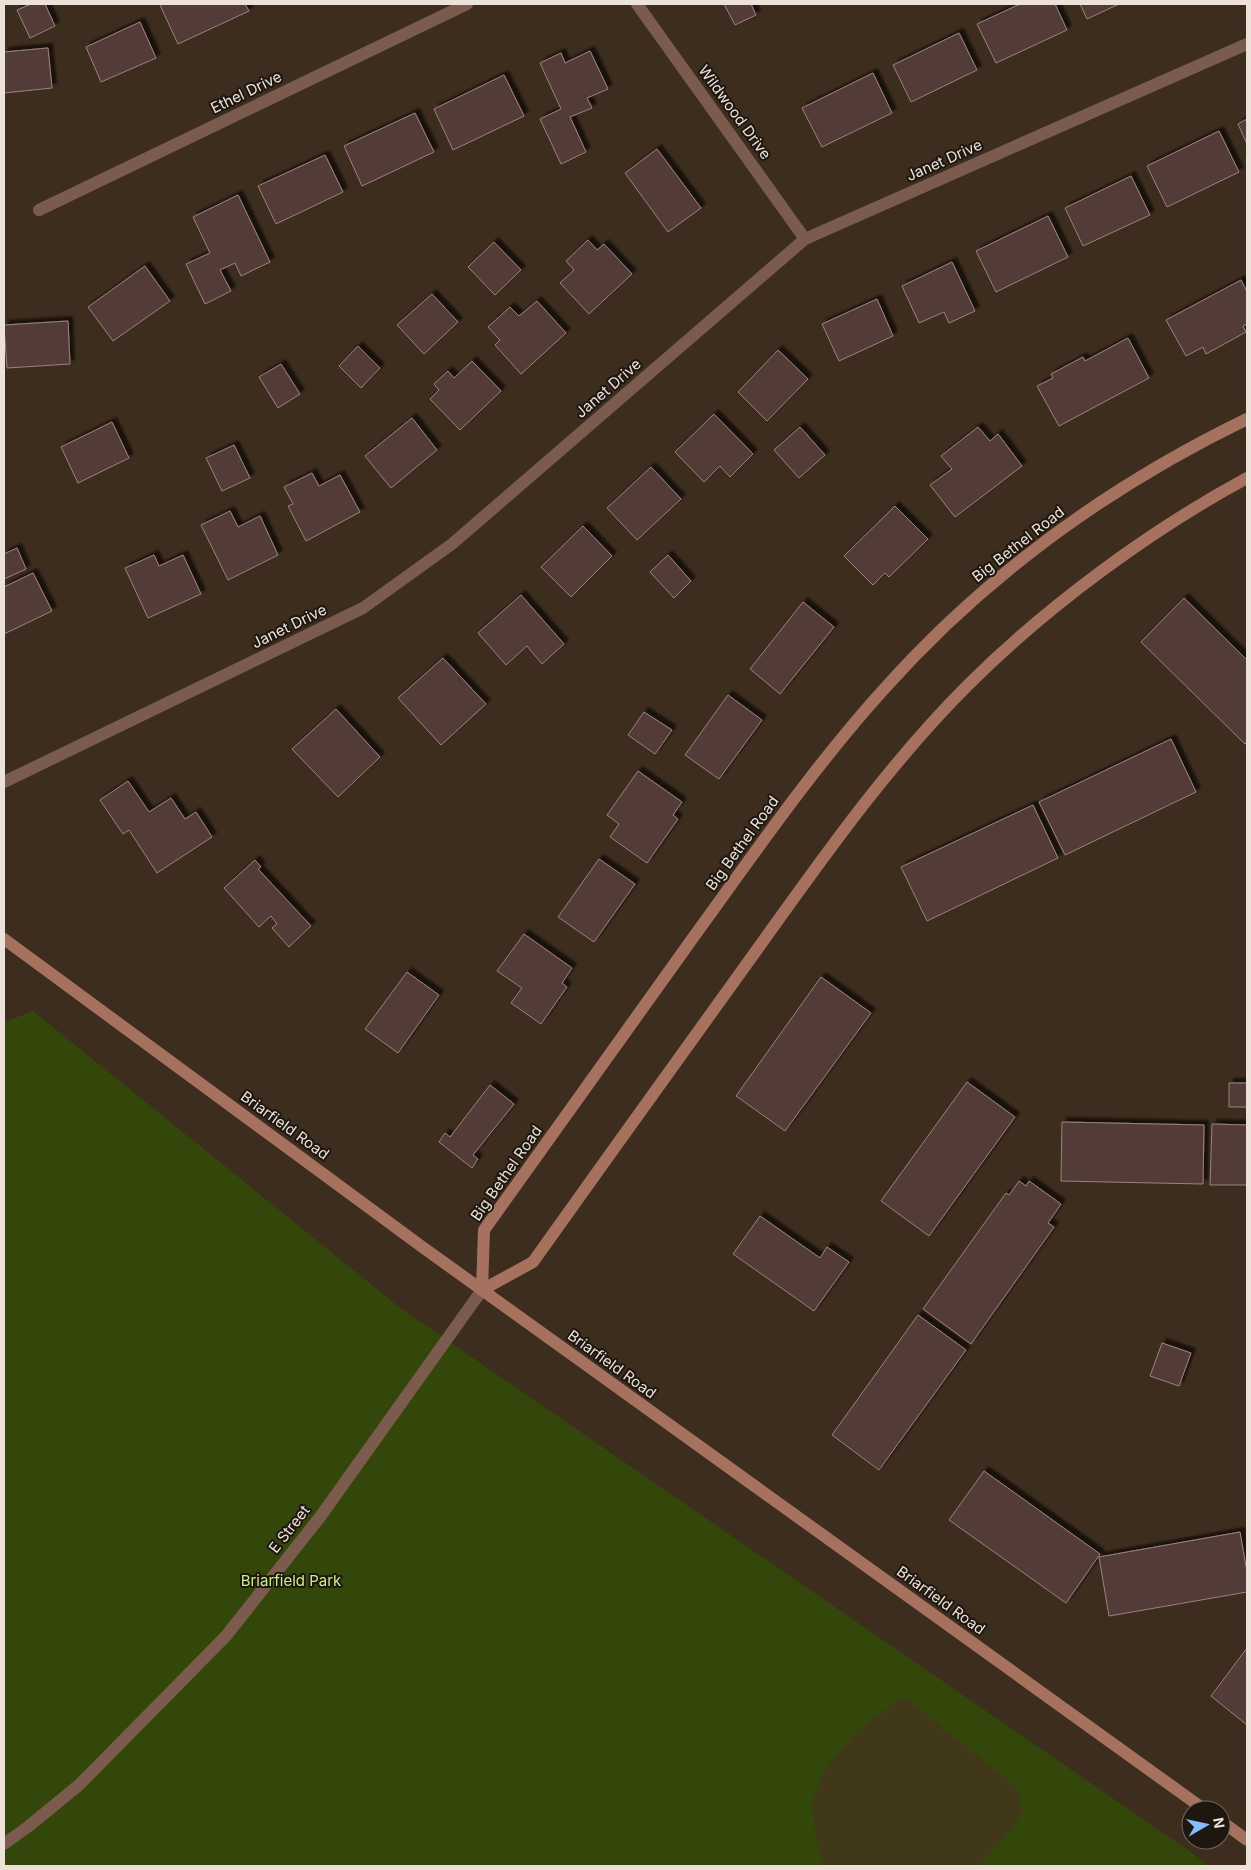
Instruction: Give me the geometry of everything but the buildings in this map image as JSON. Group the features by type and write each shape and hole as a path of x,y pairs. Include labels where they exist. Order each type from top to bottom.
{"main road":[{"name":"Big Bethel Road","path":"482,1290 484,1230 813,773 886,687 969,604 1070,523 1118,490 1170,459 1247,419"},
{"path":"482,1290 533,1262 838,838 893,766 967,686 1071,595 1140,544 1247,478"},
{"name":"Briarfield Road","path":"4,939 482,1290 1191,1800"},
{"path":"1231,1828 1247,1840"}],"street":[{"name":"Ethel Drive","path":"39,210 467,4"},
{"name":"Wildwood Drive","path":"637,4 806,239"},
{"name":"Janet Drive","path":"4,782 363,608 452,544 806,239 1247,44"},
{"name":"E Street","path":"4,1844 79,1785 226,1636 320,1516 482,1290"}],"green space":[{"name":"Briarfield Park","path":"33,1011 399,1307 1181,1845 1181,1850 1188,1850 1208,1866 4,1866 4,1022"}],"sand":[{"path":"904,1697 1017,1787 1023,1814 980,1866 824,1866 816,1840 812,1804 824,1770 854,1735 877,1715"}]}
